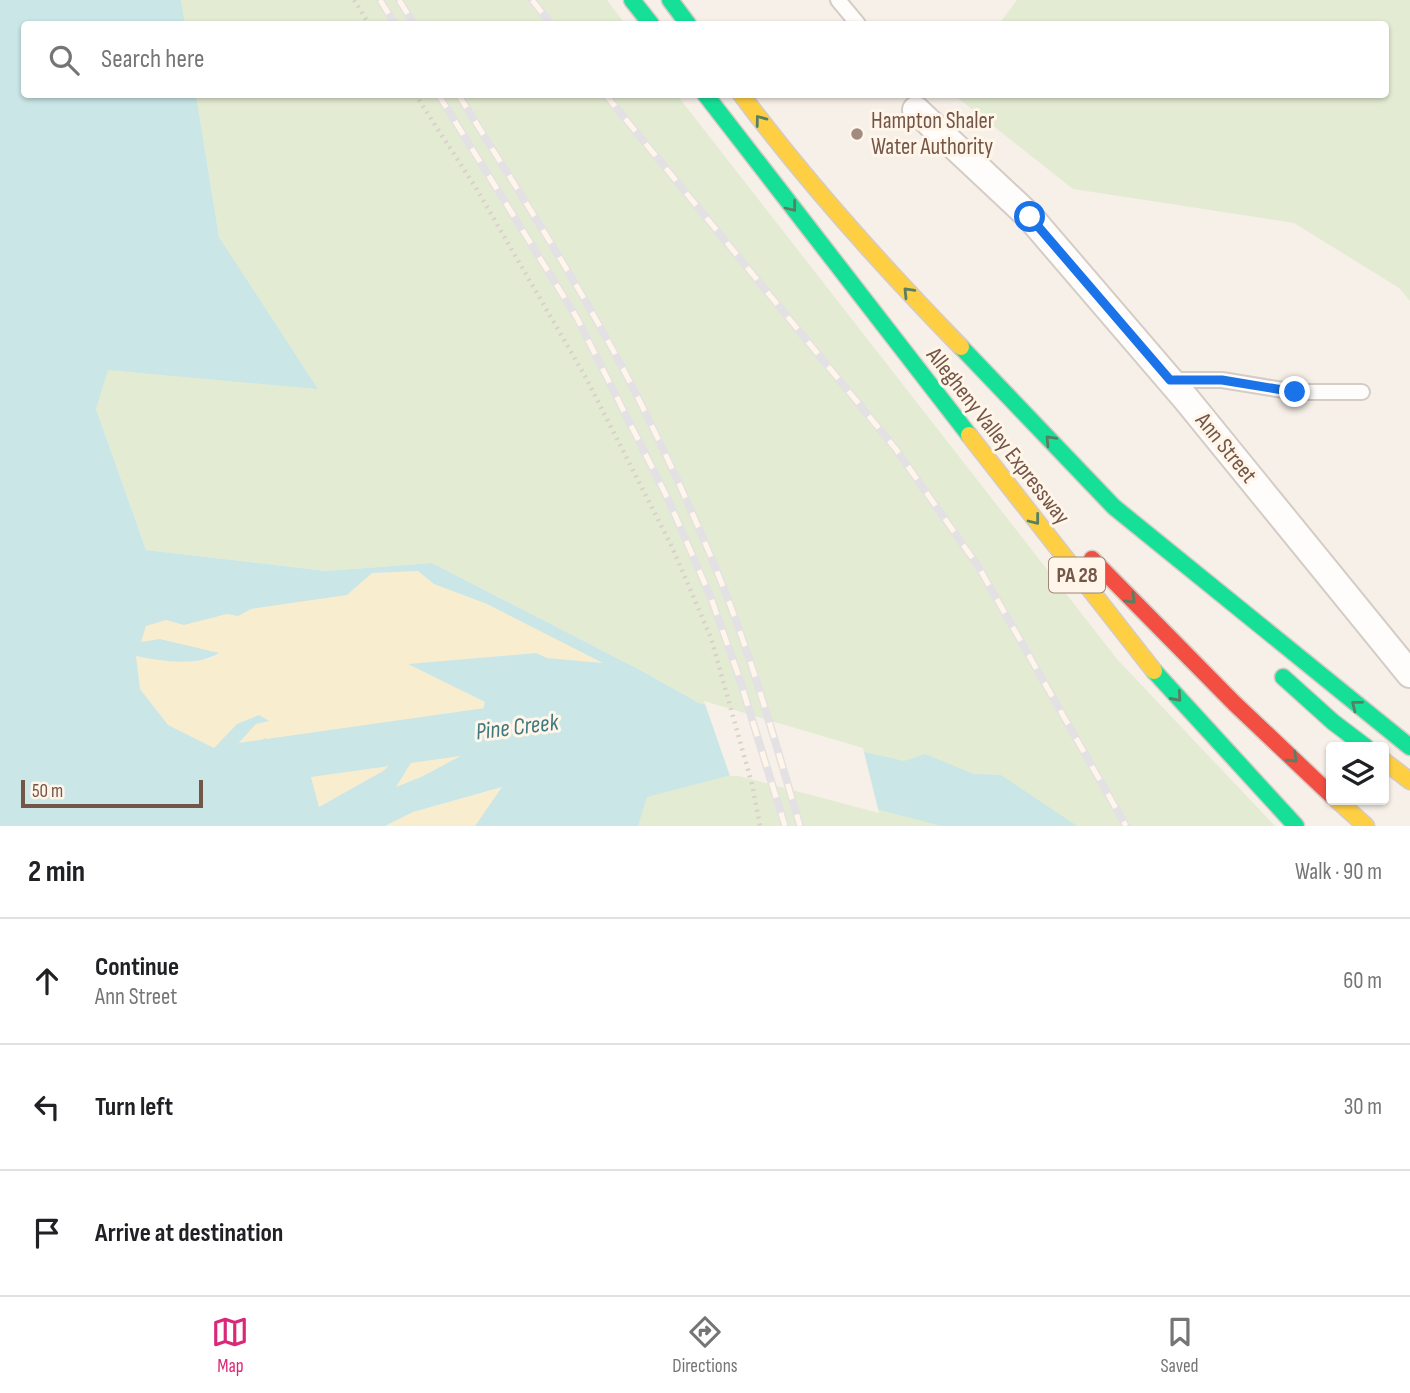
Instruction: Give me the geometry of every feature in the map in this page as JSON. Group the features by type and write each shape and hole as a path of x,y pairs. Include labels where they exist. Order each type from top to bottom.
{"highway":[{"path":"632,0 649,21"},
{"path":"670,0 686,21"},
{"name":"Allegheny Valley Expressway","path":"708,98 1139,655 1296,826"},
{"name":"Allegheny Valley Expressway","path":"744,98 782,149 897,281 1114,507 1410,747"},
{"path":"873,311 1054,518"},
{"path":"1114,507 1203,601"},
{"path":"1080,546 1234,703 1326,789"},
{"path":"1271,666 1359,742"},
{"path":"1389,765 1410,781"},
{"path":"1343,805 1366,826"}],"street":[{"name":"Ann Street","path":"912,102 1030,217 1170,380 1410,674"}],"lane":[{"path":"838,0 856,21"},
{"path":"1170,380 1222,380 1295,392 1362,392"}],"path":[{"path":"354,0 367,21"},
{"path":"418,98 476,188 585,376 672,547 711,638 752,784 760,826"}],"green space":[{"path":"181,0 607,0 623,21 184,21"},
{"path":"1017,0 1410,0 1410,301 1399,288 1294,223 1073,189 958,98 1389,98 1389,21 1001,21"},
{"path":"196,98 679,98 1117,659 1275,826 638,826 646,797 718,777 699,703 432,563 326,571 146,550 96,409 108,369 317,388 219,237"}],"sand":[{"path":"418,571 434,584 487,604 605,663 547,658 536,653 410,664 485,702 474,749 395,788 432,727 383,771 319,807 233,758 224,758 256,724 268,722 237,724 214,748 168,725 140,689 135,656 169,660 209,660 219,654 191,647 140,642 146,626 166,620 184,625 227,614 238,616 251,609 347,595 372,573"},
{"path":"504,787 475,826 385,826 413,812"}],"water":[{"path":"0,0 181,0 184,21 21,21 21,98 196,98 219,237 318,389 108,370 96,409 146,550 326,571 432,563 699,703 847,748 904,761 925,754 974,774 1001,775 1077,826 941,826 739,773 647,797 638,826 475,826 502,787 413,812 385,826 0,826","holes":["418,571 434,584 487,604 603,663 547,658 536,653 408,664 485,702 474,749 396,787 435,724 383,771 319,807 309,770 265,738 233,758 225,758 256,724 269,721 259,715 237,724 214,748 168,725 140,689 136,656 167,661 190,661 219,653 160,639 141,642 146,626 166,620 184,625 227,614 238,616 251,609 347,595 372,573"]}],"pier":[{"path":"704,701 863,748 879,813 739,776 730,776"}],"waterway":[{"name":"Pine Creek","path":"232,766 537,723"}],"railway":[{"path":"380,0 393,21"},
{"path":"399,0 412,21"},
{"path":"532,0 549,21"},
{"path":"440,98 577,318 668,499 711,598 738,674 785,826"},
{"path":"461,98 603,332 667,458 737,622 800,826"},
{"path":"608,98 895,448 978,566 1126,826"}],"traffic: fast":[{"path":"632,0 649,21"},
{"path":"670,0 686,21"},
{"path":"708,98 969,435"},
{"path":"961,347 1114,507 1410,747"},
{"path":"1154,671 1296,826"},
{"path":"1283,677 1359,742"}],"traffic: slow":[{"path":"744,98 847,224 961,347"},
{"path":"969,435 1154,671"},
{"path":"1389,765 1410,781"},
{"path":"1343,805 1366,826"}],"traffic: jam":[{"path":"1092,559 1234,703 1326,790"}],"place":[{"name":"Hampton Shaler Water Authority","path":"857,134"}],"route":[{"path":"1030,217 1170,380 1222,380 1295,392"}]}
